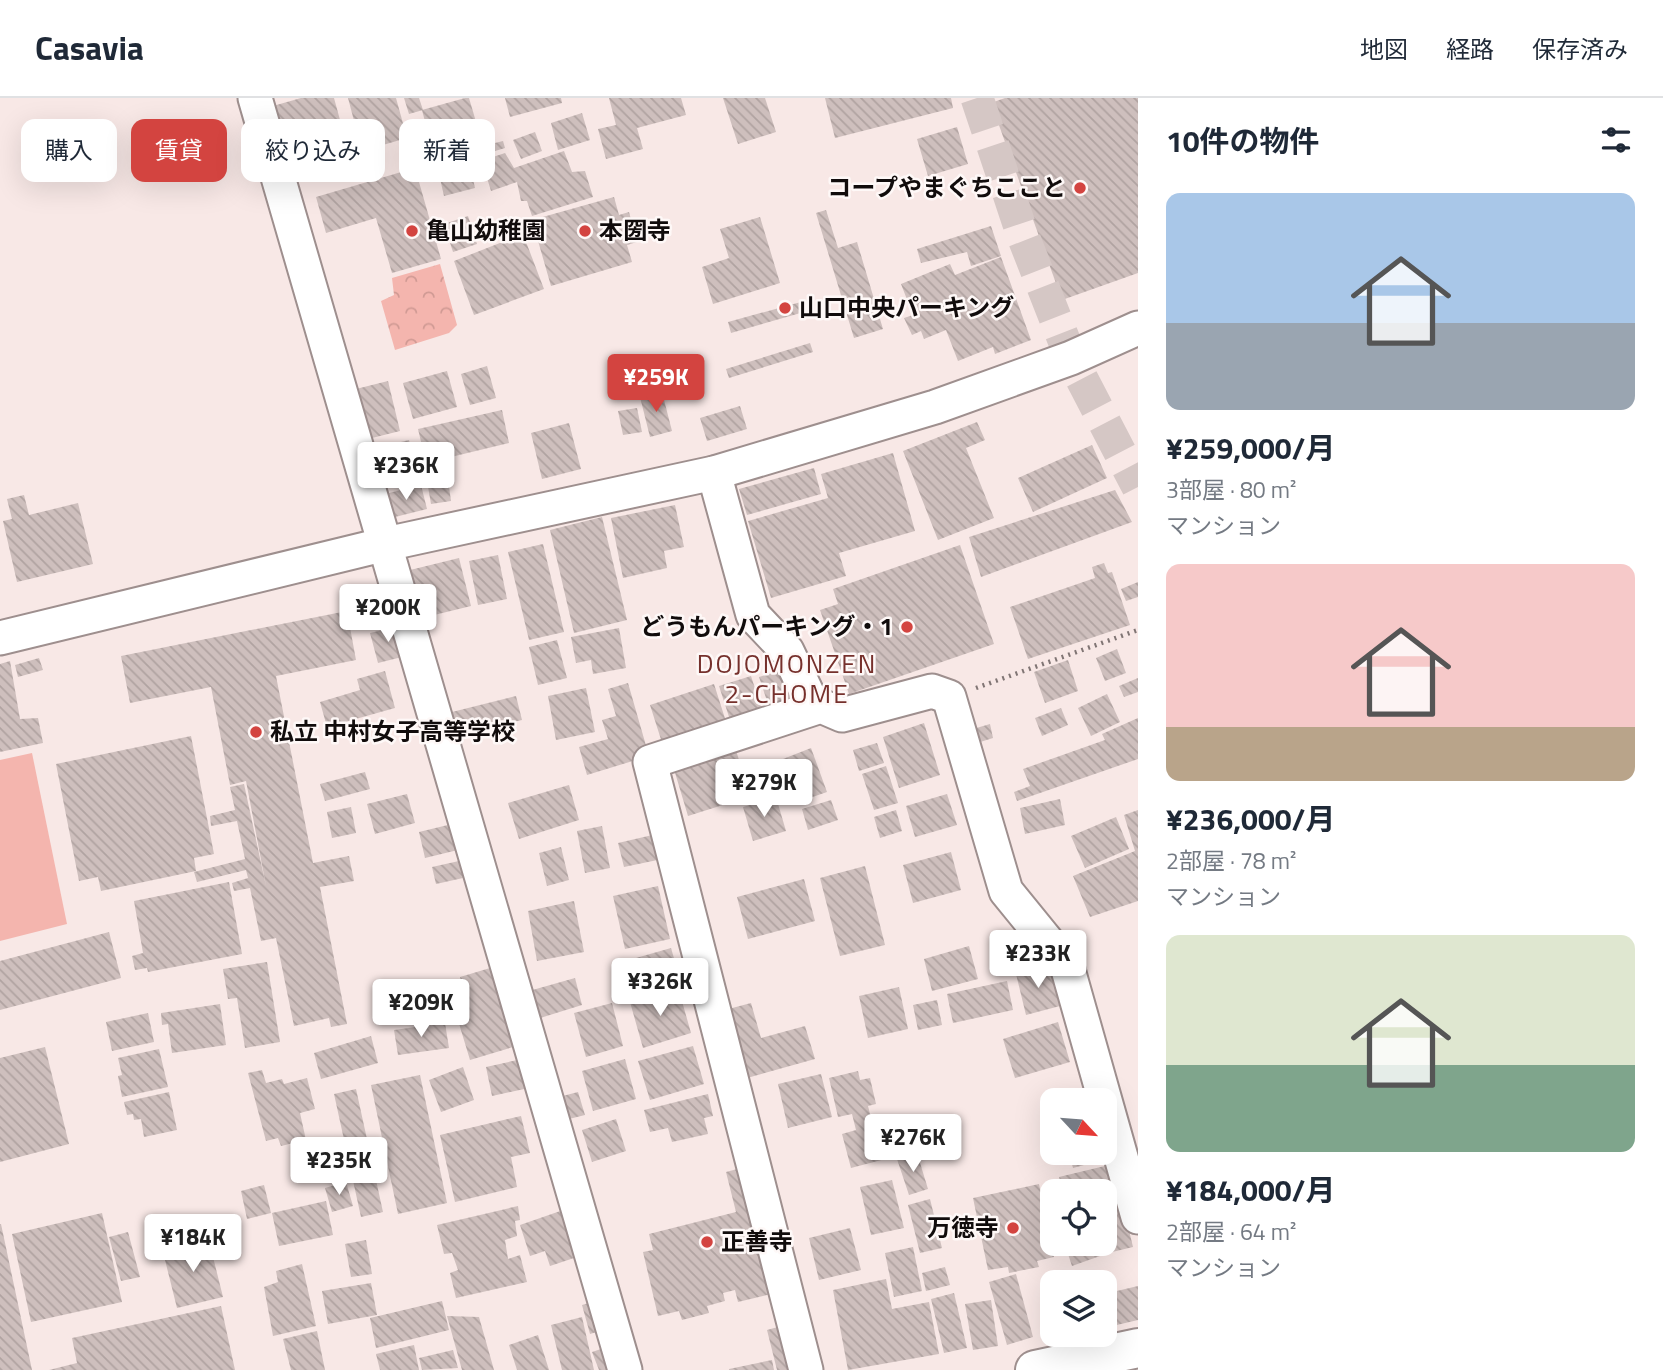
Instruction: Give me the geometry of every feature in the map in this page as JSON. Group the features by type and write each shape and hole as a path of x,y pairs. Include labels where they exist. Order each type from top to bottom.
{"main road":[{"path":"1035,1370 1138,1348"}],"street":[{"path":"255,98 625,1370"},
{"path":"0,638 386,544 714,473 935,407 1071,358 1138,328"},
{"path":"714,473 753,615 787,651 809,697 821,706 842,715 932,691 949,697 1006,891 1067,966 1138,1217"},
{"path":"806,1370 650,762 821,706"}],"path":[{"path":"949,697 1138,630"}],"green space":[{"path":"440,264 457,325 449,333 395,350 381,301 394,295 392,278"},
{"path":"32,753 67,924 0,941 0,760"}],"building":[{"path":"301,98 334,98 340,119 276,119 273,106"},
{"path":"348,98 396,98 402,119 399,119 399,140 385,144 385,119 354,119"},
{"path":"404,98 419,98 423,110 409,114"},
{"path":"469,98 475,119 424,119 422,110"},
{"path":"505,98 561,98 562,103 510,117"},
{"path":"609,98 681,98 686,115 637,128 643,149 606,159 598,129 616,125"},
{"path":"723,98 765,98 776,132 738,144"},
{"path":"825,98 951,98 953,108 835,138"},
{"name":"コープやまぐちここと","path":"1005,98 1138,98 1138,273 1062,300 991,103"},
{"path":"582,113 590,140 558,150 551,123"},
{"path":"957,127 968,164 928,176 917,139"},
{"path":"535,132 542,151 521,159 513,140"},
{"path":"503,141 505,148 495,151 495,143"},
{"path":"564,151 572,172 585,171 593,197 532,216 527,201 521,201 517,182 491,191 488,182 495,182 495,156 505,153 514,168"},
{"path":"399,173 399,182 419,182 441,259 392,273 376,218 326,233 316,197 367,182 385,182 385,177"},
{"path":"441,182 474,182 475,188 444,196"},
{"name":"本圀寺","path":"614,197 619,215 629,212 637,242 627,245 632,262 551,286 532,220"},
{"path":"826,210 838,248 857,242 883,329 854,338 816,213"},
{"path":"468,216 477,244 453,252 444,224"},
{"path":"760,217 780,283 713,304 702,267 729,258 720,229"},
{"path":"991,226 1001,256 971,266 967,252 921,263 917,249"},
{"path":"523,234 544,289 474,315 454,261"},
{"path":"1001,257 1031,340 995,354 993,347 958,361 946,330 924,339 921,331 912,335 904,318 913,315 901,284 950,264 955,275"},
{"path":"808,300 811,310 731,333 728,322"},
{"path":"810,343 813,352 729,378 726,369"},
{"path":"487,366 496,398 470,405 461,374"},
{"path":"447,371 457,407 413,419 403,383"},
{"path":"388,381 400,431 368,439 356,389"},
{"path":"662,392 672,431 650,437 640,397"},
{"path":"740,406 747,429 707,441 700,418"},
{"path":"637,408 642,432 623,435 618,411"},
{"path":"502,410 509,443 426,463 418,429"},
{"path":"977,422 985,440 966,448 994,518 938,540 903,451"},
{"path":"569,423 581,469 542,479 531,433"},
{"path":"409,440 417,473 380,482 372,449"},
{"path":"1092,445 1107,478 1033,512 1018,478"},
{"path":"893,453 915,531 839,553 846,576 771,598 748,521 828,498 821,474"},
{"path":"814,468 821,494 747,515 739,489"},
{"path":"447,472 451,501 431,504 426,475"},
{"path":"421,485 427,509 391,518 385,494"},
{"path":"1115,490 1132,522 981,577 969,537"},
{"path":"24,495 29,515 78,503 93,564 17,582 3,521 12,519 7,499"},
{"path":"675,505 684,547 664,551 667,568 623,578 611,518"},
{"path":"602,517 627,620 574,633 550,530"},
{"path":"543,544 564,632 529,640 508,552"},
{"name":"どうもんパーキング・1","path":"960,545 994,644 849,694 820,610 838,604 833,589"},
{"path":"498,555 507,599 478,605 469,561"},
{"path":"459,558 471,606 418,619 406,571"},
{"path":"1104,563 1108,573 1112,572 1130,625 1028,659 1010,607 1095,578 1092,567"},
{"path":"1138,582 1138,597 1126,601 1121,589"},
{"path":"347,611 356,660 276,676 313,863 349,856 354,881 320,887 347,1024 331,1027 329,1018 294,1026 276,938 261,941 250,888 234,891 232,883 248,878 246,870 197,882 194,872 245,859 237,821 211,826 210,816 235,810 230,787 244,784 266,886 246,781 230,785 211,687 130,703 121,656"},
{"path":"400,626 406,656 378,663 370,633"},
{"path":"619,628 626,668 593,674 591,660 576,663 571,637"},
{"path":"557,640 567,678 538,685 529,647"},
{"path":"1117,649 1126,673 1105,681 1096,658"},
{"path":"39,658 43,670 18,677 15,665"},
{"path":"1068,660 1078,691 1045,703 1034,672"},
{"path":"10,661 20,719 38,718 43,743 0,752 0,664"},
{"path":"782,670 794,703 770,710 759,677"},
{"path":"385,671 395,708 327,727 320,702 360,690 357,679"},
{"path":"751,676 763,713 731,723 719,686"},
{"path":"1138,678 1138,692 1124,697 1119,686"},
{"path":"628,683 649,756 587,775 579,747 608,739 602,720 616,716 608,689"},
{"path":"714,684 729,731 665,752 650,705"},
{"path":"586,688 595,732 556,740 548,696"},
{"path":"1107,694 1120,722 1091,736 1078,708"},
{"path":"516,696 522,720 458,735 452,712"},
{"path":"1061,708 1068,725 1042,736 1035,718"},
{"path":"1138,718 1138,759 1017,801 1014,792 1030,786 1023,769 1105,740 1102,734"},
{"path":"924,723 940,775 899,788 883,737"},
{"path":"990,724 993,738 977,743 973,729"},
{"path":"191,736 214,854 194,858 196,871 101,891 98,877 79,881 56,764"},
{"path":"877,743 884,763 859,771 853,750"},
{"path":"735,747 746,783 722,790 726,804 688,816 673,766"},
{"path":"811,748 827,792 798,802 783,759"},
{"path":"886,766 898,803 874,810 862,774"},
{"path":"365,772 370,789 325,801 320,784"},
{"path":"569,785 579,820 519,839 508,803"},
{"path":"407,794 415,823 375,834 367,804"},
{"path":"947,794 957,825 915,837 906,806"},
{"path":"776,797 786,831 753,841 743,807"},
{"path":"1060,799 1065,825 1025,834 1020,808"},
{"path":"831,800 838,820 808,830 802,809"},
{"path":"351,807 356,833 332,838 327,812"},
{"path":"896,810 902,831 880,838 874,817"},
{"path":"1138,810 1138,901 1090,917 1073,876 1135,851 1124,815"},
{"path":"1116,817 1129,849 1085,868 1071,836"},
{"path":"456,823 462,849 425,858 419,832"},
{"path":"602,826 610,868 585,873 577,831"},
{"path":"661,833 667,858 624,867 618,843"},
{"path":"561,847 569,880 547,886 539,853"},
{"path":"951,852 961,890 913,903 903,865"},
{"path":"459,861 463,878 436,884 432,867"},
{"path":"865,866 885,945 840,956 820,878"},
{"path":"804,879 815,921 748,939 737,897"},
{"path":"229,882 242,954 148,972 147,968 135,970 132,956 143,953 134,901"},
{"path":"658,886 670,939 625,949 613,896"},
{"path":"574,901 584,952 537,961 528,911"},
{"path":"109,932 121,978 0,1010 0,961"},
{"path":"969,946 978,979 932,991 924,959"},
{"path":"671,948 680,979 644,988 636,958"},
{"path":"267,962 280,1042 245,1048 237,998 228,999 223,969"},
{"path":"1050,965 1060,1006 1026,1015 1016,974"},
{"path":"490,968 513,1047 470,1060 457,1017 443,1021 436,997 463,988 460,977"},
{"path":"575,978 582,1005 537,1019 529,991"},
{"path":"1007,981 1013,1010 953,1023 947,994"},
{"path":"678,987 691,1033 643,1048 630,1002"},
{"path":"899,987 908,1029 868,1038 859,996"},
{"path":"937,1000 942,1025 918,1030 913,1005"},
{"path":"612,1003 623,1046 586,1057 574,1013"},
{"path":"751,1003 761,1038 805,1026 815,1059 740,1080 721,1011"},
{"path":"220,1004 226,1045 172,1053 168,1024 162,1025 161,1013"},
{"path":"148,1013 154,1042 112,1051 106,1022"},
{"path":"1058,1022 1070,1062 1015,1078 1003,1039"},
{"path":"445,1023 449,1048 398,1055 394,1030"},
{"path":"371,1036 378,1063 321,1079 314,1053"},
{"path":"693,1046 704,1084 650,1100 638,1061"},
{"path":"45,1047 69,1144 0,1162 0,1058"},
{"path":"159,1049 168,1087 122,1097 118,1076 122,1075 118,1058"},
{"path":"522,1059 529,1088 492,1096 486,1067"},
{"path":"625,1059 636,1099 593,1111 582,1071"},
{"path":"463,1067 474,1100 441,1112 429,1080"},
{"path":"262,1070 266,1083 282,1079 284,1084 307,1078 315,1109 300,1113 306,1140 281,1146 278,1138 266,1141 248,1073"},
{"path":"858,1071 860,1080 870,1078 876,1104 868,1106 873,1126 880,1124 889,1158 851,1168 842,1134 856,1130 852,1114 838,1117 829,1078"},
{"path":"821,1074 832,1117 788,1128 778,1084"},
{"path":"420,1075 447,1203 398,1214 371,1085"},
{"path":"356,1089 383,1212 361,1217 334,1094"},
{"path":"169,1092 177,1130 144,1137 141,1119 134,1120 133,1114 127,1115 124,1102"},
{"path":"578,1092 585,1115 561,1121 555,1098"},
{"path":"708,1094 713,1116 704,1118 708,1134 672,1142 668,1128 650,1132 644,1110"},
{"path":"521,1116 530,1153 511,1157 517,1187 455,1202 440,1135"},
{"path":"616,1119 626,1151 592,1162 582,1130"},
{"path":"337,1138 346,1171 316,1179 307,1147"},
{"path":"917,1153 928,1189 909,1195 897,1159"},
{"path":"1113,1166 1117,1179 1060,1179"},
{"name":"正善寺","path":"745,1167 775,1293 738,1302 735,1290 723,1293 725,1301 707,1306 709,1313 682,1320 679,1311 658,1316 643,1252 653,1250 649,1234 736,1212 726,1172"},
{"path":"892,1180 904,1228 871,1235 860,1187"},
{"path":"1117,1181 1133,1247 1117,1251"},
{"path":"346,1182 353,1206 332,1212 325,1188"},
{"name":"万徳寺","path":"1039,1184 1040,1256 1054,1257 1037,1261 1039,1267 1009,1273 1008,1267 988,1270 973,1198"},
{"path":"264,1185 271,1213 247,1219 241,1191"},
{"path":"930,1199 942,1248 920,1253 908,1205"},
{"path":"326,1201 333,1235 279,1246 272,1213"},
{"path":"518,1206 520,1220 515,1221 517,1236 505,1240 508,1259 520,1255 527,1282 456,1298 450,1273 458,1270 452,1253 444,1254 437,1225"},
{"path":"569,1208 577,1257 550,1266 545,1251 530,1256 520,1225"},
{"path":"102,1213 122,1302 31,1322 12,1234"},
{"path":"1,1224 32,1370 0,1370"},
{"path":"850,1228 861,1270 819,1280 809,1238"},
{"path":"128,1232 140,1277 121,1281 109,1237"},
{"path":"366,1240 372,1274 351,1277 345,1244"},
{"path":"209,1241 223,1297 177,1308 163,1252"},
{"path":"913,1247 922,1291 894,1297 885,1253"},
{"path":"1069,1256 1100,1256 1072,1266"},
{"path":"302,1264 316,1326 273,1336 264,1287 278,1282 276,1271"},
{"path":"945,1267 950,1285 926,1291 922,1273"},
{"path":"1016,1274 1033,1337 1007,1345 989,1282"},
{"path":"886,1279 892,1309 929,1302 939,1354 848,1370 833,1290"},
{"path":"371,1283 377,1315 328,1324 322,1291"},
{"path":"1138,1286 1138,1320 1117,1325 1117,1291"},
{"path":"954,1293 967,1348 944,1353 931,1299"},
{"path":"599,1300 607,1329 590,1334 582,1305"},
{"path":"991,1300 998,1346 973,1350 965,1304"},
{"path":"442,1301 449,1330 376,1348 370,1318"},
{"path":"221,1306 235,1370 49,1370 77,1363 72,1338"},
{"path":"447,1316 479,1317 494,1370 462,1370"},
{"path":"582,1317 594,1370 562,1370 551,1325"},
{"path":"785,1325 797,1370 777,1370 767,1330"},
{"path":"317,1331 325,1370 291,1370 283,1339"},
{"path":"538,1335 549,1370 517,1370 509,1345"},
{"path":"414,1345 419,1370 380,1370 376,1354"},
{"path":"610,1346 618,1370 599,1370 592,1352"},
{"path":"453,1350 458,1368 422,1370 419,1358"},
{"path":"772,1360 774,1370 729,1370 729,1369"}],"tunnel":[{"path":"977,98 1023,236 1071,358 1138,487"}],"place":[{"name":"コープやまぐちここと","path":"1080,188"},
{"name":"亀山幼稚園","path":"412,231"},
{"name":"本圀寺","path":"585,231"},
{"name":"山口中央パーキング","path":"785,308"},
{"name":"どうもんパーキング・1","path":"907,627"},
{"name":"私立 中村女子高等学校","path":"256,732"},
{"name":"万徳寺","path":"1013,1228"},
{"name":"正善寺","path":"707,1242"}],"district":[{"name":"DOJOMONZEN 2-CHOME","path":"787,679"}]}
